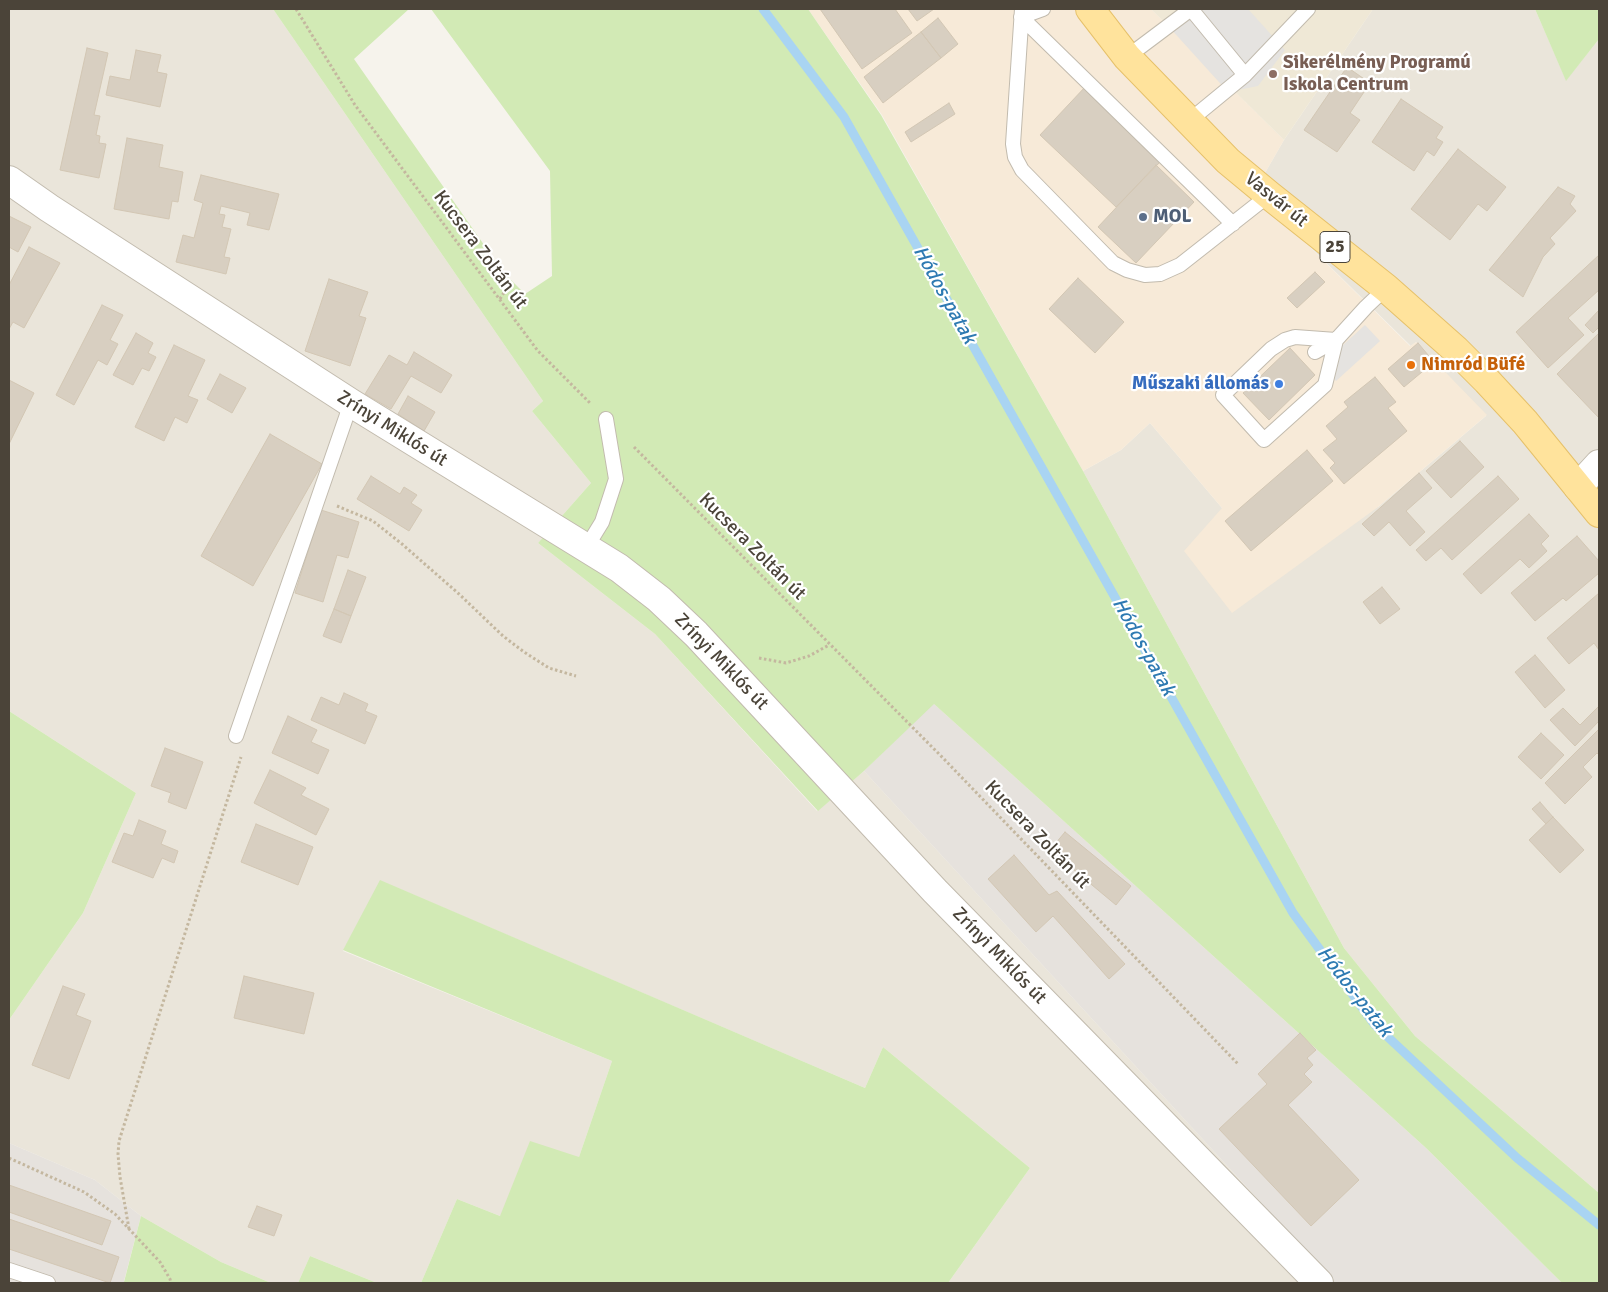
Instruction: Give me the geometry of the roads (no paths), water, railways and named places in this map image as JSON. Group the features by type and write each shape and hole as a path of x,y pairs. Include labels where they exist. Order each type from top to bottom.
{"main road":[{"name":"Vasvár út","path":"1090,9 1126,57 1228,161 1386,288 1487,380 1526,422 1578,487"},
{"name":"25","path":"1578,487 1599,514"}],"street":[{"name":"Zrínyi Miklós út","path":"9,180 49,208 351,403 619,568 659,599 696,634 935,891 1319,1283"},
{"path":"1578,487 1599,464"}],"lane":[{"path":"1021,13 1043,9"},
{"path":"1126,57 1191,9 1245,75"},
{"path":"1189,122 1245,75 1308,9"},
{"path":"1021,13 1013,144 1015,157 1022,170 1113,263 1144,275 1160,274 1180,266 1269,195"},
{"path":"1021,13 1233,224"},
{"path":"1315,352 1336,340 1386,288"},
{"path":"1294,337 1336,340 1325,384 1264,440 1223,395 1272,349 1285,340 1294,337"},
{"path":"236,736 351,403"},
{"path":"586,548 602,522 616,479 606,419"},
{"path":"9,1270 48,1283"}],"waterway":[{"name":"Hódos-patak","path":"763,9 844,117 1293,913 1375,1025 1517,1158 1599,1225"}],"place":[{"name":"Sikerélmény Programú Iskola Centrum","path":"1273,74"},
{"name":"MOL","path":"1143,217"},
{"name":"Nimród Büfé","path":"1411,365"},
{"name":"Műszaki állomás","path":"1279,384"}]}
